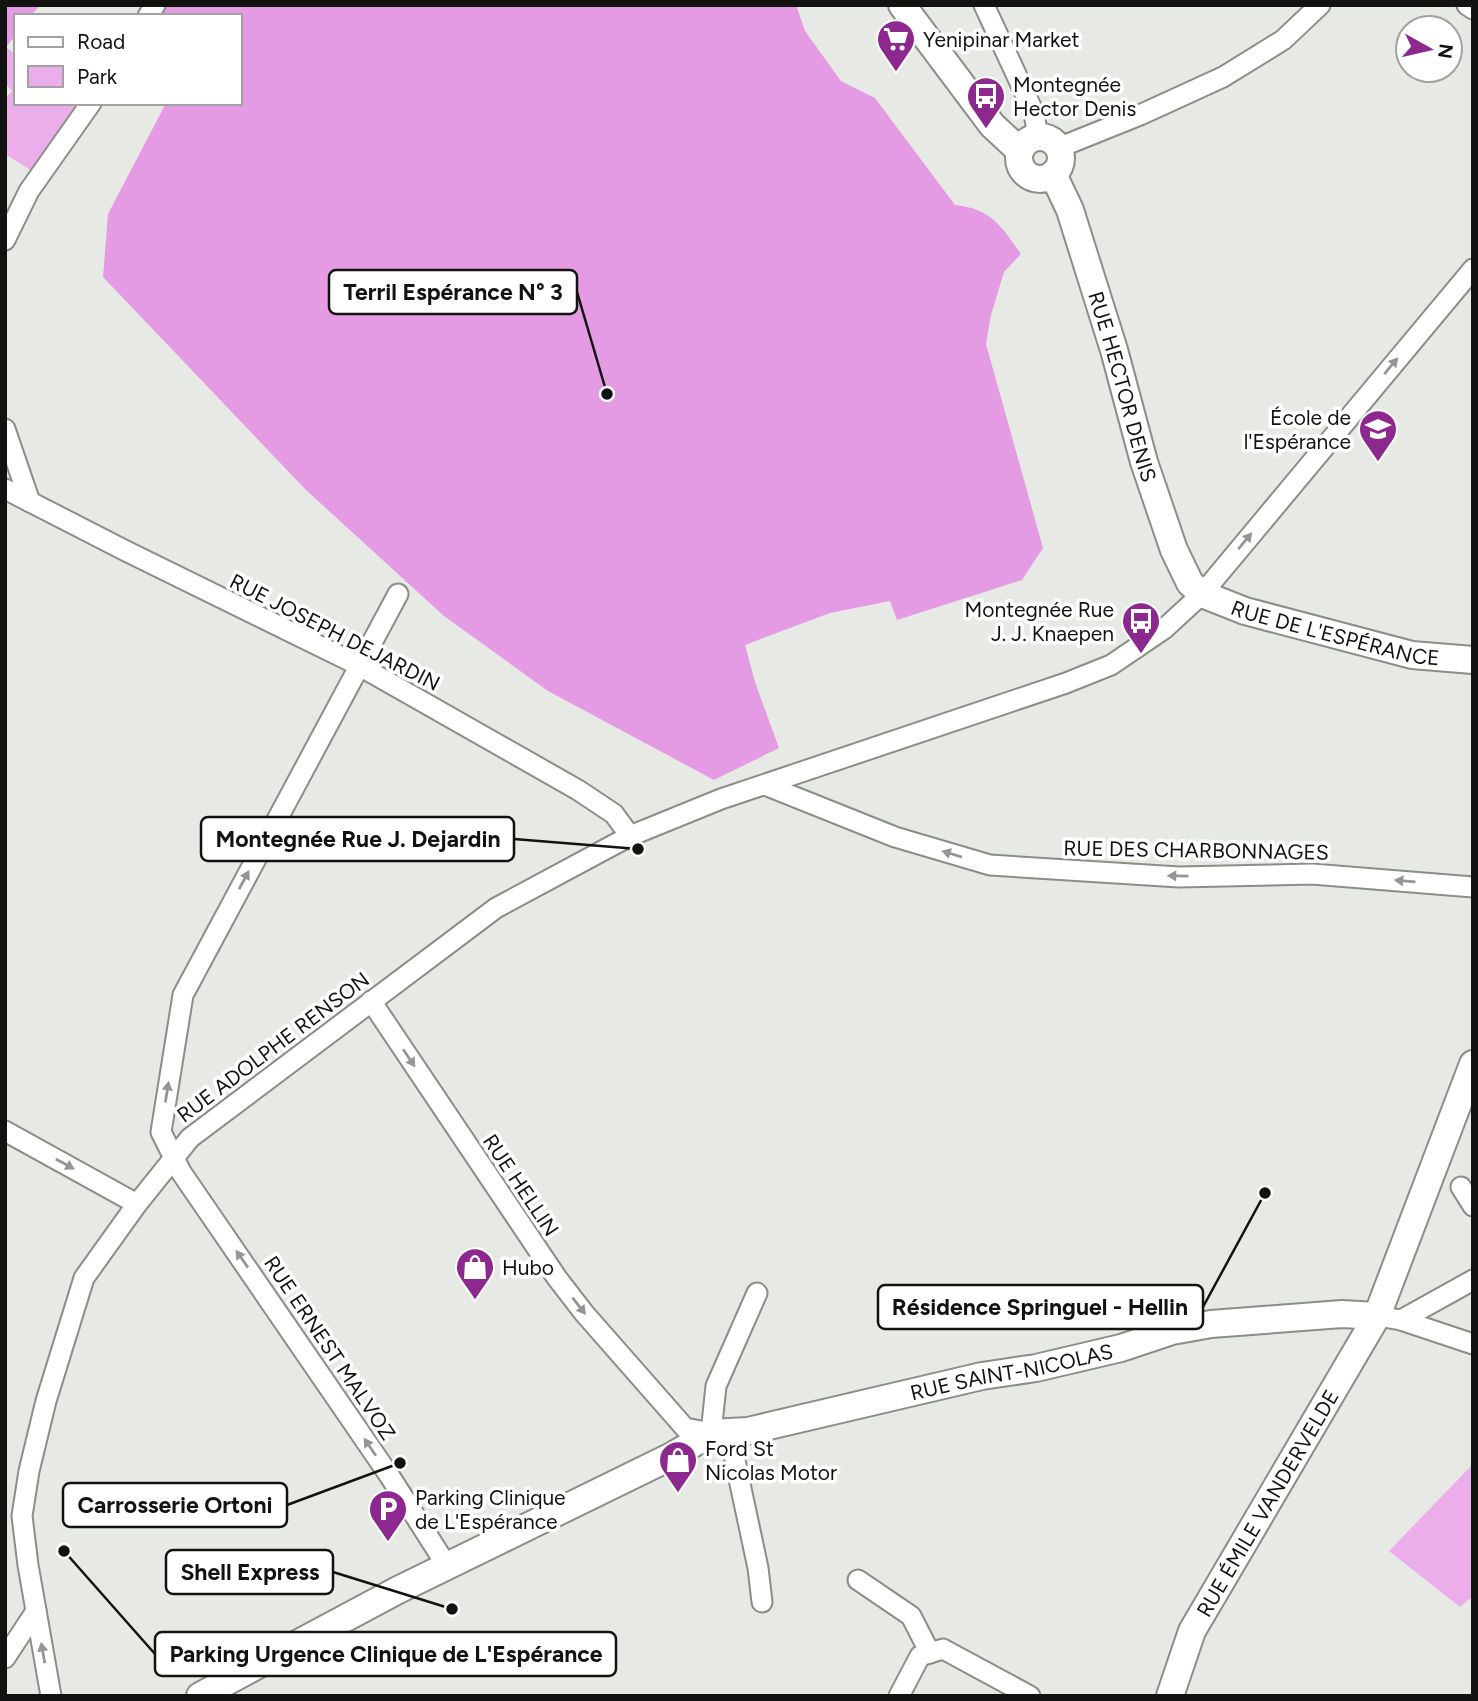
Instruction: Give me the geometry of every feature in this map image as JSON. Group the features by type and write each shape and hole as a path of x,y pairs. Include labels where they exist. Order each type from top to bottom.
{"street":[{"path":"902,5 992,125 1039,145 1060,162 1053,174 1039,178 1026,173 1019,159 1039,145 1140,115 1223,77 1283,40 1320,5"},
{"path":"984,5 1034,113 1039,145"},
{"path":"1467,5 1473,9"},
{"path":"5,240 29,191 89,105"},
{"name":"RUE HECTOR DENIS","path":"1053,174 1070,210 1165,526 1183,573 1202,594"},
{"name":"RUE ADOLPHE RENSON","path":"51,1696 22,1516 29,1471 43,1413 84,1278 137,1204 190,1138 496,908 629,836 721,799 1066,683 1111,665 1164,629 1202,594 1473,269"},
{"path":"5,429 30,502"},
{"name":"RUE JOSEPH DEJARDIN","path":"5,489 358,665 578,790 614,814 629,836"},
{"name":"RUE ERNEST MALVOZ","path":"398,594 183,995 161,1132 181,1172 389,1475 447,1566"},
{"name":"RUE DE L'ESPÉRANCE","path":"1202,594 1245,611 1412,655 1473,660"},
{"name":"RUE DES CHARBONNAGES","path":"765,785 895,837 990,865 1179,877 1312,874 1473,887"},
{"name":"RUE HELLIN","path":"371,1001 557,1278 584,1313 685,1429 720,1432"},
{"name":"RUE ÉMILE VANDERVELDE","path":"1170,1696 1192,1631 1389,1318 1473,1064"},
{"path":"5,1131 137,1204"},
{"path":"1461,1187 1473,1206"},
{"path":"1389,1318 1473,1280"},
{"path":"757,1293 716,1386 720,1432 758,1568 762,1602"},
{"name":"RUE SAINT-NICOLAS","path":"200,1696 447,1566 720,1432 748,1431 982,1376 1036,1368 1121,1348 1172,1331 1211,1324 1342,1314 1389,1318"},
{"path":"1389,1318 1473,1344"},
{"path":"858,1580 911,1616 930,1653"},
{"path":"5,1658 36,1611"},
{"path":"899,1696 919,1656 943,1649 1030,1696"}],"green space":[{"path":"6,47 14,53 14,105 76,105 32,171 5,154 5,99 12,91 5,83"},
{"path":"1473,1464 1473,1596 1460,1607 1389,1551"}],"shaded area":[{"path":"5,5 40,5 33,14 14,14 14,37 5,48"},
{"path":"162,5 796,5 805,31 841,81 875,98 955,205 978,210 994,220 1021,254 1004,272 991,315 986,344 1043,548 1022,580 897,620 890,601 830,613 745,645 755,682 779,748 714,780 548,691 444,616 306,490 103,277 108,214 165,105 242,105 242,14 157,14"}],"place":[{"name":"Yenipinar Market","path":"896,73"},
{"name":"Montegnée Hector Denis","path":"986,130"},
{"name":"Terril Espérance N° 3","path":"607,394"},
{"name":"École de l'Espérance","path":"1378,463"},
{"name":"Montegnée Rue J. J. Knaepen","path":"1141,655"},
{"name":"Montegnée Rue J. Dejardin","path":"638,849"},
{"name":"Résidence Springuel - Hellin","path":"1265,1193"},
{"name":"Hubo","path":"475,1301"},
{"name":"Carrosserie Ortoni","path":"400,1463"},
{"name":"Ford St Nicolas Motor","path":"678,1494"},
{"name":"Parking Clinique de L'Espérance","path":"388,1543"},
{"name":"Parking Urgence Clinique de L'Espérance","path":"64,1551"},
{"name":"Shell Express","path":"452,1609"}]}
